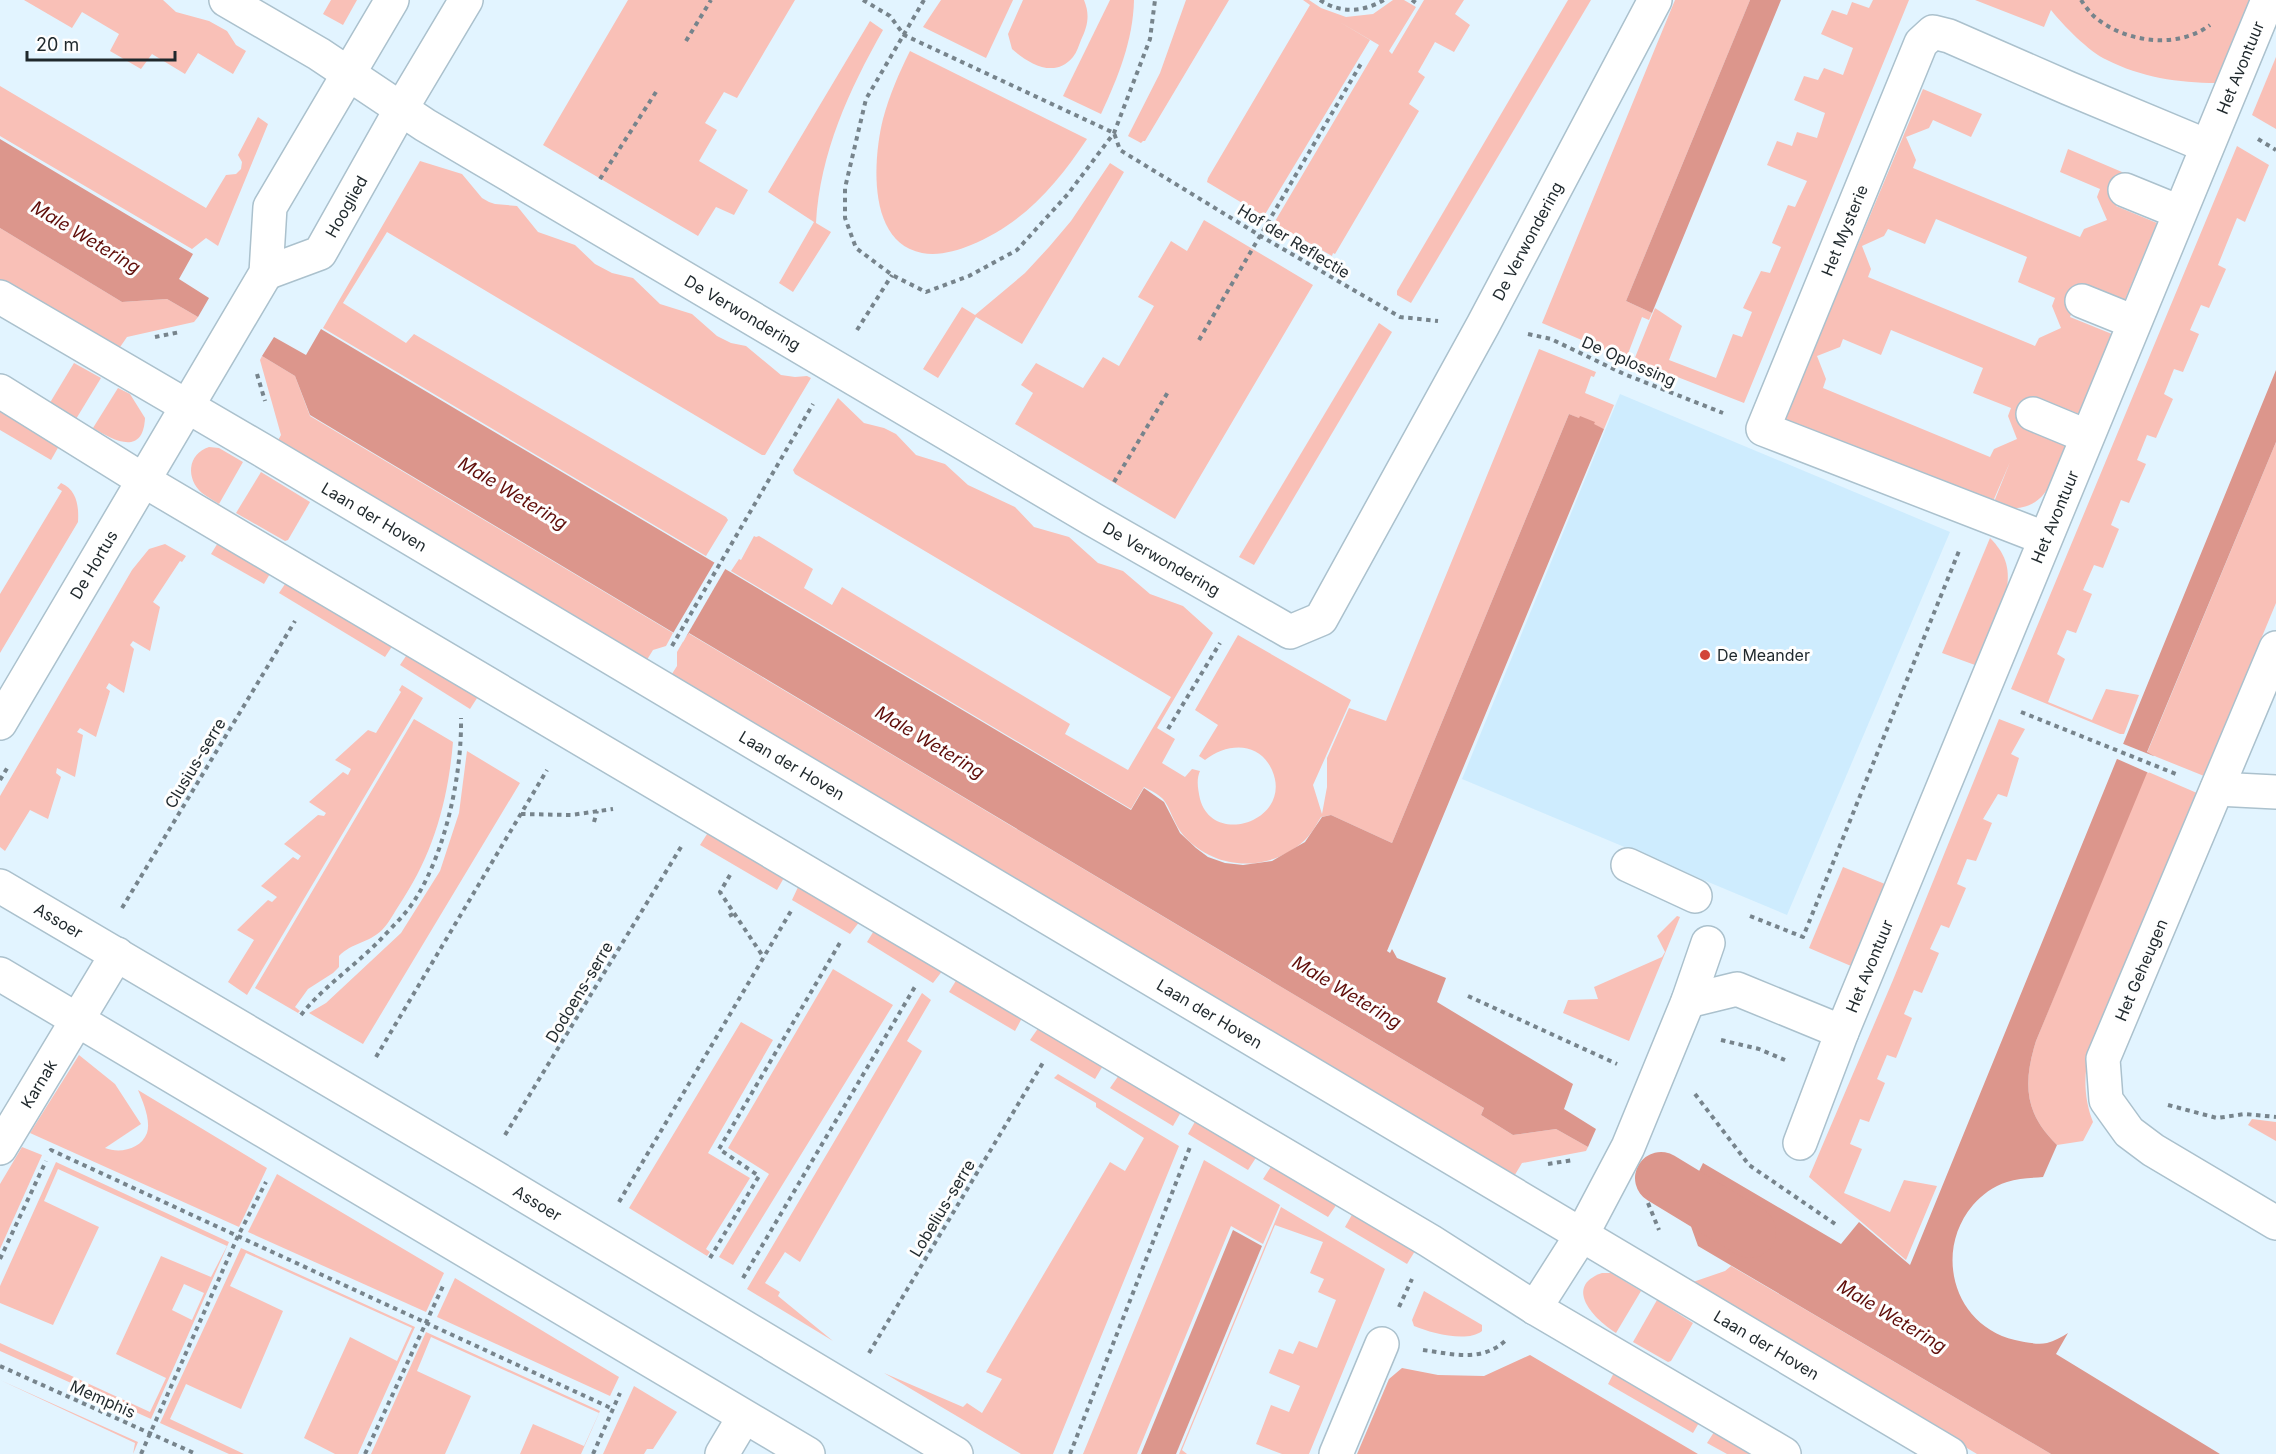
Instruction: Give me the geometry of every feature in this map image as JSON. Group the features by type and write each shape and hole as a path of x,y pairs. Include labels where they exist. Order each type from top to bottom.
{"street":[{"path":"226,0 347,72 401,109"},
{"path":"186,406 266,273 270,207 347,72 392,0"},
{"name":"Hooglied","path":"266,273 320,253 401,109 466,0"},
{"name":"De Verwondering","path":"401,109 834,367 1290,632 1321,619 1483,325 1655,0"},
{"name":"Het Avontuur","path":"1800,1143 1842,1032 1982,695 2044,538 2268,0"},
{"name":"Het Mysterie","path":"1763,429 1921,43 1933,32 1949,36 2207,146"},
{"path":"2125,190 2179,212"},
{"name":"Laan der Hoven","path":"0,297 1950,1454"},
{"path":"2082,301 2134,322"},
{"path":"0,391 143,480 1430,1241 1535,1308 1784,1454"},
{"name":"De Hortus","path":"0,723 186,406"},
{"path":"2033,414 2086,436"},
{"path":"1763,429 2044,538"},
{"name":"Het Geheugen","path":"2276,648 2103,1059 2106,1100 2129,1132 2153,1150 2276,1223"},
{"path":"2217,789 2276,792"},
{"path":"1628,866 1695,896"},
{"name":"Assoer","path":"0,886 484,1171 956,1454"},
{"path":"1535,1308 1581,1236 1628,1148 1688,1001 1708,943"},
{"path":"78,1019 117,954"},
{"path":"0,974 807,1454"},
{"name":"Het Avontuur","path":"1688,1001 1737,989 1842,1032"},
{"name":"Karnak","path":"0,1148 78,1019"},
{"path":"1336,1454 1382,1344"},
{"path":"722,1454 744,1417"}],"path":[{"path":"686,41 711,0"},
{"name":"Hof der Reflectie","path":"863,0 890,16 904,34 1114,133 1120,150 1259,235 1400,317 1483,325"},
{"path":"924,0 866,99 844,188 845,218 856,248 892,275 926,292 969,276 1017,250 1068,194 1114,133 1150,39 1155,0"},
{"path":"1321,0 1337,8 1350,10 1373,6 1384,0"},
{"path":"1412,0 1416,3 1418,0"},
{"path":"2080,0 2096,18 2120,32 2148,40 2176,39 2204,30 2211,24"},
{"path":"1199,340 1362,62"},
{"path":"577,215 656,92"},
{"path":"671,649 834,367 892,275"},
{"name":"De Oplossing","path":"1483,325 1551,339 1624,374 1763,429"},
{"path":"1112,487 1168,393"},
{"path":"1750,916 1803,937 1975,512"},
{"path":"1168,729 1242,605"},
{"name":"Clusius-serre","path":"120,912 296,620"},
{"path":"1982,695 2176,774"},
{"path":"296,1023 316,996 379,941 416,898 435,858 452,805 462,748 461,711"},
{"path":"371,1065 551,764"},
{"path":"521,814 571,815 623,808"},
{"path":"594,822 597,811"},
{"name":"Dodoens-serre","path":"501,1143 683,844"},
{"path":"732,872 720,892 764,958"},
{"path":"614,1210 793,908"},
{"path":"729,916 735,913"},
{"path":"705,1267 759,1176 719,1149 843,938"},
{"path":"740,1285 918,982"},
{"path":"1468,996 1620,1065"},
{"path":"1718,1040 1732,1041 1759,1049 1826,1075"},
{"name":"Lobelius-serre","path":"865,1360 1046,1058"},
{"path":"1693,1091 1749,1165 1838,1226"},
{"path":"2166,1104 2217,1118 2245,1114 2276,1116"},
{"path":"141,1454 238,1236 286,1143"},
{"path":"1070,1454 1191,1144"},
{"path":"0,1259 51,1150 613,1409 592,1454"},
{"path":"1382,1344 1473,1357 1500,1346 1535,1308"},
{"path":"365,1454 425,1323"},
{"name":"Memphis","path":"0,1366 196,1454"}],"shaded area":[{"path":"24,0 163,0 176,12 209,21 227,31 236,45 246,51 233,74 198,53 185,74 152,54 141,69 110,51 119,34 82,12 72,28"},
{"path":"331,0 357,0 343,25 323,14"},
{"path":"628,0 795,0 737,98 724,92 705,123 717,130 699,161 748,190 734,215 716,207 698,236 543,145"},
{"path":"941,0 1013,0 986,58 923,27"},
{"path":"1023,0 1084,0 1088,15 1085,30 1076,53 1066,64 1050,68 1042,67 1026,60 1012,49 1008,34"},
{"path":"1110,0 1134,0 1133,15 1124,58 1101,114 1063,96"},
{"path":"1186,0 1229,0 1145,141 1141,143 1128,136 1160,73"},
{"path":"1303,0 1309,0 1321,8 1346,17 1373,14 1393,0 1404,0 1416,7 1389,51 1392,54 1424,0 1464,0 1455,14 1470,25 1454,52 1435,42 1418,72 1425,77 1409,104 1419,111 1332,256 1274,223 1379,45 1338,21 1370,40 1264,216 1207,182 1310,5"},
{"path":"1568,0 1591,0 1411,303 1397,295 1397,291"},
{"path":"1675,0 1750,0 1626,301 1652,313 1649,320 1642,317 1626,359 1542,323"},
{"path":"1873,0 1909,0 1744,403 1634,360 1655,308 1682,326 1669,360 1716,378 1733,334 1742,337 1752,312 1743,308 1761,271 1770,273 1781,247 1772,243 1788,205 1795,207 1807,181 1767,165 1777,141 1792,146 1797,132 1817,138 1825,113 1794,100 1804,76 1818,80 1824,68 1843,75 1853,48 1821,34 1832,10 1847,15 1852,2 1869,8"},
{"path":"1975,0 2251,0 2216,83 2174,80 2133,71 2092,51 2051,10 2044,27"},
{"path":"870,21 883,30 848,99 823,172 816,223 831,232 793,292 779,283 814,222 768,192"},
{"path":"910,51 1087,139 1064,172 1023,214 990,236 965,247 935,254 922,253 904,246 891,233 883,217 878,197 877,155 883,119"},
{"path":"2276,57 2276,129 2252,115"},
{"path":"0,86 206,208 226,175 236,174 241,169 242,162 238,155 258,117 268,124 218,246 206,238 192,249 0,136"},
{"path":"1923,89 1982,114 1971,137 1933,120 1929,128 1906,137 1916,160 1913,168 2080,237 2084,229 2107,220 2097,197 2100,189 2060,172 2068,149 2129,175 2116,206 2157,223 2124,302 2083,286 2070,317 2112,334 2079,414 2037,397 2024,428 2067,445 2050,486 2035,502 2024,507 1992,507 2010,462 1991,506 1784,421","holes":["1936,219 2027,257 2018,282 2055,298 2052,306 2061,328 2039,338 2035,346 1868,277 1871,269 1862,246 1884,236 1888,229 1925,244","1891,330 1983,368 1973,393 2011,408 2008,416 2017,439 1994,449 1990,457 1823,388 1826,379 1817,356 1840,347 1843,339 1881,355"]},
{"path":"2237,146 2269,165 2245,222 2237,218 2218,265 2226,269 2209,308 2201,305 2190,330 2199,334 2183,372 2174,369 2164,394 2173,399 2156,438 2147,435 2137,460 2146,464 2129,503 2121,500 2111,525 2119,529 2103,568 2094,565 2083,590 2092,594 2076,633 2067,630 2057,654 2065,659 2048,702 2092,720 2106,689 2139,695 2124,734 2120,734 2011,689"},
{"path":"420,161 462,174 482,198 489,202 517,206 538,232 575,245 595,264 612,273 633,278 660,304 692,314 717,336 731,343 746,346 781,375 811,378 765,455 762,455 387,232 343,303 406,343 414,334 726,517 728,520 706,556 323,328"},
{"path":"1110,163 1124,172 1022,344 976,317 938,378 923,369 962,307 975,315 1025,273 1071,221"},
{"path":"1204,220 1313,285 1175,519 1015,424 1033,393 1021,385 1036,363 1083,388 1103,357 1119,366 1154,306 1138,297 1171,241 1187,251"},
{"path":"0,228 122,302 167,299 198,317 194,322 127,337 118,350 0,280"},
{"path":"1379,323 1392,332 1254,565 1239,557"},
{"path":"1539,349 1596,372 1594,377 1591,376 1585,393 1614,405 1604,429 1569,414 1392,843 1331,815 1321,817 1305,840 1291,851 1275,858 1243,864 1211,856 1197,848 1184,836 1177,827 1166,802 1154,792 1144,787 1131,809 731,571 739,559 741,560 754,536 759,536 813,569 804,588 832,605 842,587 1070,724 1065,734 1128,770 1171,697 795,474 793,470 838,398 864,423 896,434 916,455 945,464 968,485 1015,507 1034,527 1069,537 1098,563 1123,571 1150,594 1183,606 1213,633 1157,728 1175,739 1162,763 1185,777 1192,769 1200,771 1198,788 1200,799 1208,814 1220,822 1234,825 1249,822 1262,814 1272,803 1276,788 1272,770 1259,754 1251,750 1232,748 1214,754 1205,760 1199,756 1218,725 1195,710 1238,635 1351,700 1313,785 1322,814 1327,787 1327,758 1349,708 1386,721"},
{"path":"262,356 295,376 310,416 673,633 666,646 653,650 645,663 276,444 281,435 260,360"},
{"path":"74,363 101,378 76,419 51,404"},
{"path":"118,388 130,394 145,418 139,438 133,441 118,440 93,428"},
{"name":"De Meander","path":"1620,394 1950,532 1787,915 1462,779"},
{"path":"0,411 59,446 51,460 0,430"},
{"path":"2276,442 2276,603 2204,776 2147,753"},
{"path":"209,447 219,448 243,462 219,504 202,493 191,474 196,455"},
{"path":"261,472 310,502 288,540 285,541 236,513"},
{"path":"61,483 74,494 78,522 0,653 0,594 62,491 57,488"},
{"path":"1990,538 2005,561 2008,573 2007,588 1975,665 1942,653"},
{"path":"219,541 271,572 264,584 211,554"},
{"path":"165,544 186,556 182,562 180,561 153,602 160,607 150,651 133,641 130,645 134,649 124,693 109,683 106,688 110,691 96,737 80,728 77,732 83,735 75,777 57,768 56,773 61,777 48,819 30,810 5,851 0,847 0,796 132,570 149,549"},
{"path":"287,581 393,645 385,657 279,593"},
{"path":"688,633 1484,1108 1481,1115 1513,1135 1556,1129 1588,1147 1586,1151 1522,1163 1513,1178 670,677 677,666 677,652"},
{"path":"408,653 479,695 470,709 400,665"},
{"path":"402,685 423,698 247,995 228,982 254,940 237,930 268,900 272,902 277,897 261,886 293,857 298,860 301,856 284,844 318,815 324,816 326,813 309,802 343,772 348,775 351,769 335,760 368,730 376,733 401,692 399,690"},
{"path":"414,719 453,742 443,805 431,844 414,881 385,927 371,938 349,948 339,956 339,967 308,989 295,1007 300,1011 298,1013 255,988"},
{"path":"1999,719 2025,729 2011,754 2019,758 2007,797 1998,794 1983,819 1992,823 1976,861 1967,859 1957,884 1966,888 1949,928 1941,925 1930,949 1939,953 1922,993 1914,990 1904,1014 1912,1018 1896,1058 1887,1055 1877,1079 1885,1083 1869,1122 1860,1119 1850,1144 1862,1149 1844,1193 1890,1212 1904,1180 1937,1186 1906,1260 1809,1177 1893,980"},
{"path":"467,751 520,783 363,1044 309,1013 326,1003 401,933 440,871 459,813"},
{"path":"2146,771 2197,793 2090,1051 2086,1069 2086,1086 2093,1122 2083,1141 2057,1145 2046,1133 2032,1109 2028,1084 2032,1056 2036,1041"},
{"path":"709,831 785,876 777,890 700,845"},
{"path":"1843,867 1885,884 1851,966 1809,948"},
{"path":"799,885 860,921 850,934 792,900"},
{"path":"1677,916 1680,917 1629,1041 1563,1013 1568,1000 1598,999 1594,987 1662,957 1665,952 1657,936"},
{"path":"875,929 943,970 933,983 867,942"},
{"path":"833,969 893,1005 733,1265 719,1257 769,1174 728,1148"},
{"path":"957,979 1022,1018 1015,1031 949,992"},
{"path":"922,993 931,1000 907,1041 922,1051 800,1262 785,1252 765,1283 780,1292 778,1296 833,1341 747,1289"},
{"path":"741,1022 773,1040 708,1153 750,1178 706,1249 710,1252 707,1256 629,1208"},
{"path":"1039,1027 1104,1064 1095,1079 1030,1040"},
{"path":"79,1055 115,1084 141,1124 105,1148 129,1149 140,1143 147,1133 146,1111 138,1090 267,1168 239,1227 30,1133"},
{"path":"1058,1074 1179,1146 1053,1454 1021,1454 884,1373 963,1407 967,1403 982,1413 1002,1379 986,1372 1110,1162 1125,1171 1144,1138 1096,1107 1096,1103 1054,1078"},
{"path":"1119,1075 1181,1112 1173,1126 1110,1088"},
{"path":"2252,1119 2276,1122 2276,1141 2248,1125"},
{"path":"1196,1120 1257,1156 1248,1170 1188,1134"},
{"path":"22,1147 42,1155 0,1249 0,1184"},
{"path":"1204,1160 1280,1205 1263,1244 1231,1226 1137,1454 1083,1454"},
{"path":"56,1162 229,1242 151,1419 0,1351 0,1343 150,1412 166,1378 116,1354 161,1256 211,1277 227,1246 58,1169 44,1201 99,1227 53,1325 0,1303 0,1286","holes":["184,1284 204,1293 192,1320 172,1310"]},
{"path":"1272,1165 1337,1204 1328,1217 1263,1179"},
{"path":"277,1174 444,1273 426,1312 248,1232"},
{"path":"1281,1207 1385,1269 1309,1454 1282,1454 1256,1444 1271,1405 1289,1412 1300,1386 1269,1373 1279,1349 1293,1354 1299,1341 1317,1348 1336,1300 1318,1292 1324,1279 1310,1273 1323,1242 1275,1225 1182,1450 1187,1454 1179,1454"},
{"path":"1353,1213 1415,1251 1407,1264 1345,1227"},
{"path":"241,1248 415,1327 358,1454 335,1454 304,1438 350,1337 397,1361 412,1328 246,1253 230,1286 283,1311 241,1409 186,1384 170,1419 244,1454 229,1454 160,1423"},
{"path":"1731,1266 2051,1454 1977,1454 1690,1283 1725,1271"},
{"path":"1602,1273 1611,1273 1641,1291 1616,1333 1592,1312 1583,1295 1584,1286 1590,1279"},
{"path":"455,1278 619,1377 610,1396 437,1317"},
{"path":"1424,1291 1482,1325 1482,1331 1475,1335 1458,1337 1414,1326 1412,1320"},
{"path":"1657,1300 1693,1323 1671,1361 1668,1362 1633,1342"},
{"path":"426,1332 600,1411 581,1454 520,1454 533,1424 584,1446 599,1413 431,1337 417,1371 471,1396 445,1454 371,1454"},
{"path":"1530,1355 1698,1454 1357,1454 1389,1379 1402,1368 1438,1375 1484,1376"},
{"path":"1616,1369 1700,1421 1693,1433 1608,1384"},
{"path":"0,1380 138,1442 133,1454 135,1443"},
{"path":"634,1386 677,1412 653,1449 647,1449 644,1454 603,1454"},
{"path":"1716,1429 1759,1454 1727,1454 1707,1443"}],"water":[{"path":"1750,0 1781,0 1652,313 1626,301"},
{"path":"0,139 193,254 179,279 209,298 198,317 167,299 122,302 0,228"},
{"path":"321,329 1131,810 1144,788 1164,802 1180,833 1196,848 1208,857 1225,863 1243,865 1272,861 1305,842 1322,817 1331,815 1392,843 1569,414 1595,422 1594,424 1604,429 1387,951 1390,953 1392,949 1397,958 1446,978 1437,1002 1573,1084 1564,1109 1596,1129 1588,1147 1556,1129 1513,1135 1481,1115 1484,1108 689,633 684,639 310,415 295,376 262,356 274,337 306,355"},
{"path":"2276,370 2276,442 2147,752 2154,756 2036,1041 2029,1070 2029,1097 2038,1121 2057,1145 2043,1177 2020,1179 2002,1184 1980,1198 1961,1224 1954,1244 1953,1265 1956,1285 1964,1304 1977,1320 1994,1332 2031,1343 2047,1343 2068,1333 2056,1354 2220,1454 2051,1454 1698,1246 1683,1204 1703,1163 1841,1244 1859,1222 1910,1265"},
{"path":"1233,1230 1262,1246 1176,1454 1141,1454"}],"pier":[{"path":"716,560 727,566 683,642 672,635"},
{"path":"2121,743 2156,757 2149,773 2115,758"}],"waterway":[{"name":"Male Wetering","path":"1661,1178 1750,1232"}],"place":[{"name":"De Meander","path":"1705,655"}]}
